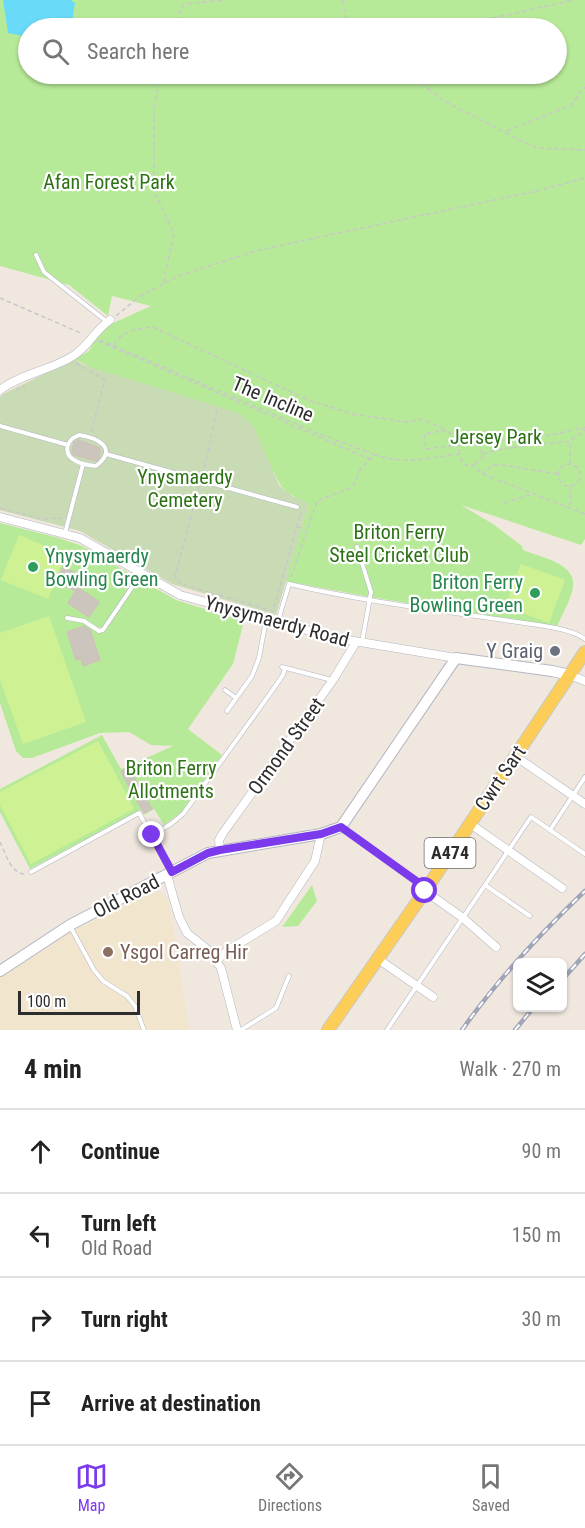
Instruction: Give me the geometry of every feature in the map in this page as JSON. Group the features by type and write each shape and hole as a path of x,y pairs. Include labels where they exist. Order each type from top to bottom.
{"main road":[{"name":"A474","path":"570,675 585,652"},
{"name":"Cwrt Sart","path":"328,1030 426,890 570,675"}],"street":[{"path":"0,390 72,357 85,348 98,328 109,321"},
{"name":"Ynysymaerdy Road","path":"0,517 80,538 180,595 266,619 359,643 570,675"},
{"name":"Ormond Street","path":"220,850 219,840 223,833 359,643"},
{"path":"341,827 456,658"},
{"path":"570,675 585,681"},
{"path":"515,756 585,804"},
{"path":"469,824 562,888"},
{"name":"Old Road","path":"0,971 70,925 208,853 321,834 341,827"},
{"path":"216,961 227,951 276,921 315,861 321,834"},
{"path":"170,874 179,917 187,933 207,949 220,968 239,1030"},
{"path":"426,890 496,947"},
{"path":"378,959 433,997"}],"lane":[{"path":"36,255 45,272 109,321"},
{"path":"0,426 68,445"},
{"path":"75,436 90,437 104,444 106,454 103,461 96,466 83,464 68,454 68,445 75,436"},
{"path":"106,454 297,507"},
{"path":"65,534 83,464"},
{"path":"357,547 371,592 370,600"},
{"path":"67,618 84,621 99,632 103,630 142,573"},
{"path":"278,622 289,584 370,600 557,629 578,633 585,639"},
{"name":"Ormond Street","path":"359,643 370,600"},
{"path":"227,711 252,676 266,619"},
{"path":"152,835 183,814 283,675 283,668 333,680"},
{"path":"225,690 236,698"},
{"path":"550,830 585,777"},
{"path":"31,872 139,813 170,874"},
{"path":"387,1030 531,817 585,854"},
{"path":"485,885 530,916"},
{"path":"70,925 94,970 103,981 127,996 135,1006 144,1030"},
{"path":"239,1030 276,1008 289,976"}],"path":[{"path":"178,18 184,4 227,0"},
{"path":"342,0 346,18"},
{"path":"493,18 574,0"},
{"path":"158,84 154,108 154,191 174,233 163,285"},
{"path":"423,84 444,101 536,148 585,150"},
{"path":"505,132 571,105 585,87"},
{"path":"109,321 140,297 178,276 260,250 541,190 585,178"},
{"path":"0,298 370,459"},
{"path":"39,314 92,338"},
{"path":"114,345 121,335 153,327 308,400 330,408 352,414 407,422 421,419 447,430 460,445 459,454 463,464 468,466 481,460 483,454 481,449 474,444"},
{"name":"The Incline","path":"92,338 114,345 320,434 375,455 394,461 408,461 459,454"},
{"path":"74,362 105,380 90,437"},
{"path":"14,391 34,381"},
{"path":"217,410 175,576 177,581 273,611 302,512 297,507"},
{"path":"447,430 424,434 426,449 565,434 585,429"},
{"path":"483,454 570,441 585,429"},
{"path":"453,446 454,436"},
{"path":"570,441 570,464"},
{"path":"289,584 317,501 353,487 361,468 375,455"},
{"path":"570,464 577,467 580,473 579,481 570,486 560,481 558,474 561,467 570,464"},
{"path":"474,465 482,474 585,513"},
{"path":"482,474 493,465 502,465 558,474"},
{"path":"580,473 585,472"},
{"path":"569,508 570,486"},
{"path":"504,503 532,493"},
{"path":"0,508 42,519 69,515"},
{"path":"297,527 307,530"},
{"path":"341,827 426,890"},
{"path":"0,842 14,871 25,874 31,872"}],"shaded area":[{"name":"Ysgol Carreg Hir","path":"155,891 161,892 169,901 189,1030 0,1030 0,976 60,937"}],"green space":[{"path":"0,0 585,0 585,539 581,545 461,505 493,524 522,546 523,550 556,562 569,572 573,579 572,592 557,627 285,581 309,504 287,492 274,472 75,359 89,351 100,329 151,306 112,296 108,316 69,285 0,266"},
{"name":"Ynysmaerdy Cemetery","path":"75,359 84,365 239,413 254,427 279,485 292,496 309,504 276,615 172,584 80,531 0,510 0,397"},
{"name":"Briton Ferry Allotments","path":"0,523 82,546 176,600 244,621 233,664 188,729 222,755 182,812 164,825 154,809 144,815 141,810 30,869 0,812 0,789 102,735 121,769 173,746 151,745 129,732 100,733 32,758 23,758 16,751 0,703"},
{"name":"Ynysymaerdy Bowling Green","path":"19,535 66,555 48,599 1,580"},
{"name":"Briton Ferry Bowling Green","path":"521,564 565,580 549,623 505,606"},
{"path":"49,616 86,722 23,744 0,680 0,633"},
{"path":"98,741 134,809 31,864 0,805 0,792"},
{"path":"312,885 317,901 298,926 282,927"}],"water":[{"path":"3,0 71,0 75,3 73,18 18,18 18,35 8,33"}],"building":[{"path":"78,440 100,448 99,458 96,461 74,455 72,451 74,443"},
{"path":"62,568 74,572 70,582 99,602 89,617 68,603 76,591 57,583"},
{"path":"84,626 90,630 100,660 83,666 81,659 76,660 67,632"},
{"path":"128,767 152,809 144,813 121,772"}],"railway":[{"path":"462,1030 520,957 585,891"},
{"path":"567,974 585,954"},
{"path":"515,1030 530,1012"}],"place":[{"name":"Ynysymaerdy Bowling Green","path":"33,567"},
{"name":"Briton Ferry Bowling Green","path":"535,593"},
{"name":"Y Graig","path":"555,651"},
{"name":"Ysgol Carreg Hir","path":"108,952"}],"route":[{"path":"152,835 172,872 208,853 321,834 341,827 413,877 426,888 425,891"}],"park label":[{"name":"Afan Forest Park","path":"109,182"},
{"name":"Jersey Park","path":"496,437"},
{"name":"Briton Ferry Steel Cricket Club","path":"399,544"}]}
